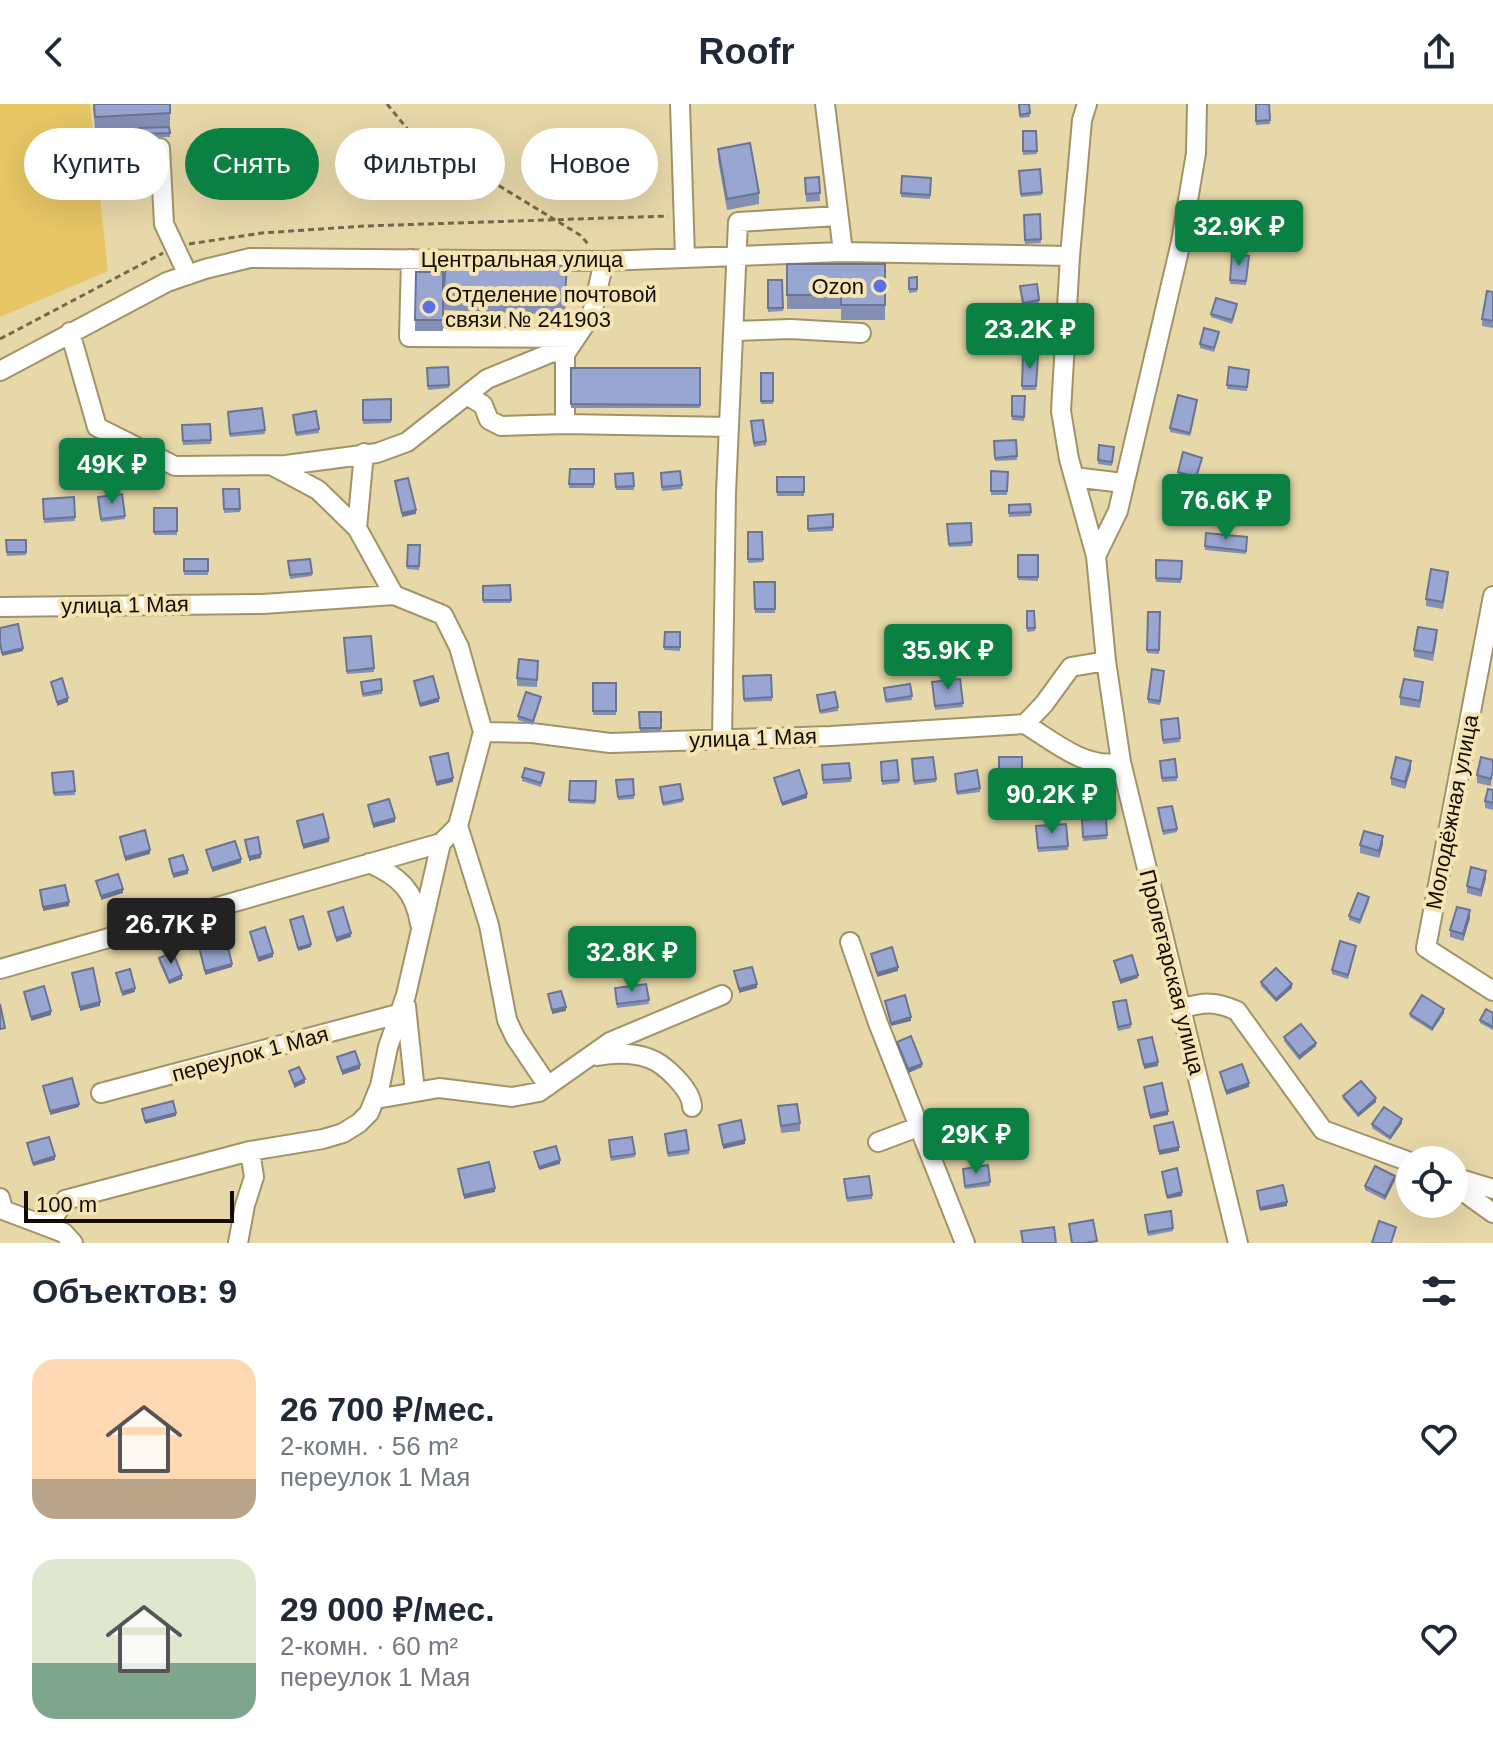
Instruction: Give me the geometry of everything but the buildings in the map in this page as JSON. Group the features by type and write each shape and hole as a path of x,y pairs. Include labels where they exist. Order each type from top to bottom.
{"street":[{"path":"680,104 685,257"},
{"path":"825,104 843,252"},
{"path":"1087,104 1082,120 1070,256 1061,411 1074,477 1096,556"},
{"path":"1096,556 1118,511 1181,242 1196,153 1197,104"},
{"path":"163,200 164,224 188,275"},
{"path":"722,739 722,611 738,222 838,216"},
{"name":"Центральная улица","path":"0,371 167,282 250,258 604,261 843,252 1070,256"},
{"path":"411,259 409,337 576,338"},
{"path":"565,424 565,354 592,314 604,261"},
{"path":"734,331 790,329 861,333"},
{"path":"70,332 97,427 175,466 273,466 377,453 407,442 487,379 553,352 565,354"},
{"path":"467,395 483,405 489,420 501,426 729,427"},
{"path":"357,528 364,453"},
{"path":"0,969 441,843 458,826 483,732 459,647 443,615 394,595 357,528 318,490 273,466"},
{"path":"1074,477 1123,483"},
{"name":"Пролетарская улица","path":"1096,556 1106,661 1121,762 1181,1009 1232,1242"},
{"name":"улица 1 Мая","path":"0,607 263,604 394,595"},
{"name":"Молодёжная улица","path":"1493,596 1426,948 1493,991"},
{"path":"1106,661 1071,667 1025,724 1094,763 1107,766 1121,762"},
{"name":"улица 1 Мая","path":"483,732 532,733 610,743 831,736 1025,724"},
{"path":"458,826 489,925 507,1020 548,1086"},
{"path":"48,1226 65,1200 250,1151 323,1139 343,1133 359,1123 376,1099 398,1014 406,995 441,843"},
{"path":"369,863 390,872 407,886 421,930"},
{"path":"850,942 918,1127 965,1243"},
{"path":"406,995 406,1023 415,1092"},
{"path":"376,1099 439,1088 512,1097 539,1092 610,1042 722,995"},
{"path":"1181,1009 1206,1001 1222,1003 1237,1011 1323,1130 1396,1157"},
{"name":"переулок 1 Мая","path":"101,1093 398,1014"},
{"path":"590,1057 619,1052 650,1058 685,1086 692,1107"},
{"path":"878,1142 918,1127"},
{"path":"238,1243 254,1177 250,1151"},
{"path":"1468,1181 1493,1189"},
{"path":"1468,1195 1493,1213"},
{"path":"0,1198 3,1210 64,1233 73,1243"}],"path":[{"path":"387,104 409,131 580,235 604,261"}],"shaded area":[{"path":"0,104 90,104 93,128 24,128 24,200 100,200 108,271 0,317"}],"place":[{"name":"Ozon","path":"880,286"},
{"name":"Отделение почтовой связи № 241903","path":"429,307"}]}
